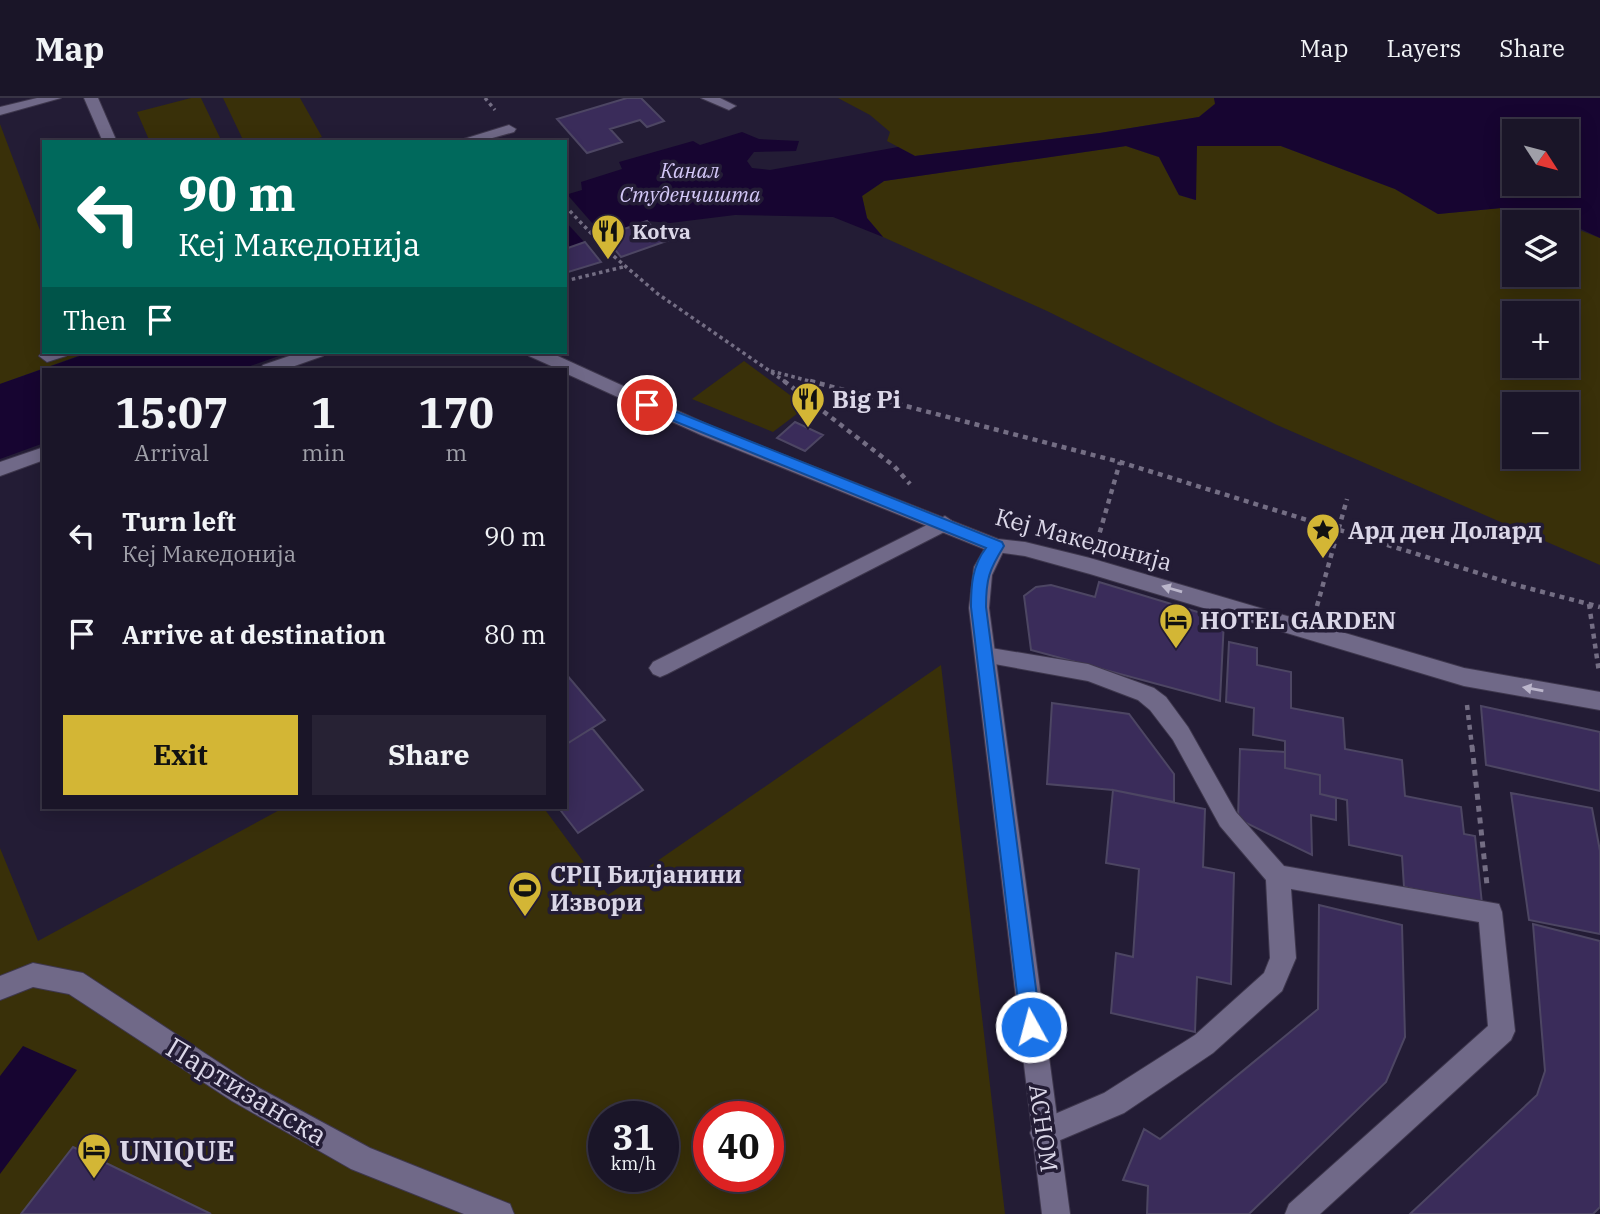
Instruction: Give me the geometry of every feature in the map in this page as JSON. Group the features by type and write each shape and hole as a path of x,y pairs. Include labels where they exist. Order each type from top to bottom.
{"street":[{"path":"0,111 54,98"},
{"path":"91,98 109,140"},
{"path":"708,98 729,106"},
{"path":"468,140 509,129"},
{"path":"272,368 311,354"},
{"name":"Кеј Македонија","path":"539,354 707,431 945,523 996,546 1025,549 1090,566 1311,629 1464,677 1600,701"},
{"path":"0,469 42,454"},
{"path":"660,668 945,523"},
{"name":"АСНОМ","path":"996,546 986,559 979,583 985,655 1056,1214"},
{"path":"985,655 1081,672 1121,683 1149,696 1172,723 1227,818 1278,876 1283,958 1273,982 1204,1044 1114,1103 1044,1133"},
{"path":"1278,876 1490,912 1502,1031 1298,1214"},
{"name":"Партизанска","path":"0,988 33,975 74,982 241,1093 360,1158 500,1214"}],"path":[{"path":"567,208 624,267 658,294 771,371 894,466 911,485"},
{"path":"567,281 624,267"},
{"path":"771,371 1120,462 1520,586 1600,607"},
{"path":"1090,566 1120,462"},
{"path":"1311,629 1336,529 1347,499"},
{"path":"1589,604 1600,681"},
{"path":"1464,677 1490,912"}],"shaded area":[{"path":"191,98 201,98 221,140 149,140 137,112"},
{"path":"223,98 300,98 322,137 312,140 243,140"},
{"path":"838,98 1214,98 1216,103 1199,117 1100,133 915,156 887,141 890,132 870,115"},
{"path":"0,124 42,236 42,354 83,354 0,384"},
{"path":"1126,146 1159,157 1179,195 1195,200 1196,146 1281,146 1395,189 1438,214 1501,208 1509,210 1502,210 1502,287 1579,287 1579,230 1600,238 1600,565 1277,425 1047,311 883,237 867,218 862,196 884,181"},
{"path":"744,361 806,407 773,432 692,399"},
{"name":"СРЦ Билјанини Извори","path":"941,665 1005,1214 0,1214 0,848 38,941 281,809 544,809 608,895"}],"water":[{"name":"Канал Студенчишта","path":"1214,98 1600,98 1600,238 1579,228 1579,210 1501,208 1438,214 1395,189 1281,146 1197,146 1196,200 1179,195 1159,157 1126,146 884,181 862,196 867,218 883,237 833,217 735,215 670,223 647,221 567,248 567,194 582,190 581,182 622,169 619,162 693,141 700,145 742,132 759,139 799,141 796,151 754,152 747,161 752,168 770,170 898,147 915,156 1100,133 1199,117 1215,104"},
{"path":"85,354 284,354 245,368 46,368"},
{"path":"42,369 42,444 0,459 0,384"},
{"path":"23,1046 77,1070 0,1174 0,1076"}],"pier":[{"path":"567,194 606,239 587,245 567,223"}],"building":[{"path":"627,98 641,98 664,121 647,127 640,120 610,129 622,142 587,153 557,119"},
{"path":"647,221 658,234 668,231 675,238 621,257 604,236"},
{"path":"585,242 601,262 567,272 567,248"},
{"path":"795,422 823,435 805,451 777,438"},
{"path":"1099,582 1224,620 1220,701 1031,650 1024,596 1036,587 1051,585 1095,597"},
{"path":"1229,642 1257,648 1257,665 1291,672 1291,708 1343,718 1345,749 1402,760 1405,796 1461,807 1464,834 1475,836 1482,904 1404,887 1402,856 1349,845 1347,800 1320,794 1320,775 1285,768 1285,741 1253,735 1254,708 1226,702"},
{"path":"567,675 605,720 567,744"},
{"path":"1052,703 1129,714 1174,774 1174,802 1113,790 1047,784"},
{"path":"1481,706 1600,732 1600,791 1486,765"},
{"path":"592,728 643,790 578,833 560,809 567,809 567,744"},
{"path":"1240,749 1285,752 1285,768 1320,775 1320,794 1336,798 1336,820 1311,815 1312,855 1238,819"},
{"path":"1113,790 1205,809 1203,867 1234,873 1231,984 1197,977 1195,1032 1111,1013 1116,953 1133,957 1139,869 1106,863"},
{"path":"1511,793 1592,808 1600,851 1600,934 1529,920"},
{"path":"1319,905 1402,925 1405,1037 1386,1082 1249,1214 1147,1214 1148,1186 1123,1180 1144,1129 1160,1139 1318,1009"},
{"path":"1533,924 1600,941 1600,1207 1593,1214 1410,1214 1537,1095 1545,1071"},
{"name":"UNIQUE","path":"73,1147 211,1214 21,1214"}],"place":[{"name":"Kotva","path":"608,261"},
{"name":"Big Pi","path":"808,429"},
{"name":"Ард ден Долард","path":"1323,560"},
{"name":"HOTEL GARDEN","path":"1176,650"},
{"name":"СРЦ Билјанини Извори","path":"525,918"},
{"name":"UNIQUE","path":"94,1180"}],"route":[{"path":"647,405 732,441 945,523 996,546 986,559 979,583 979,607 1031,1027"}]}
